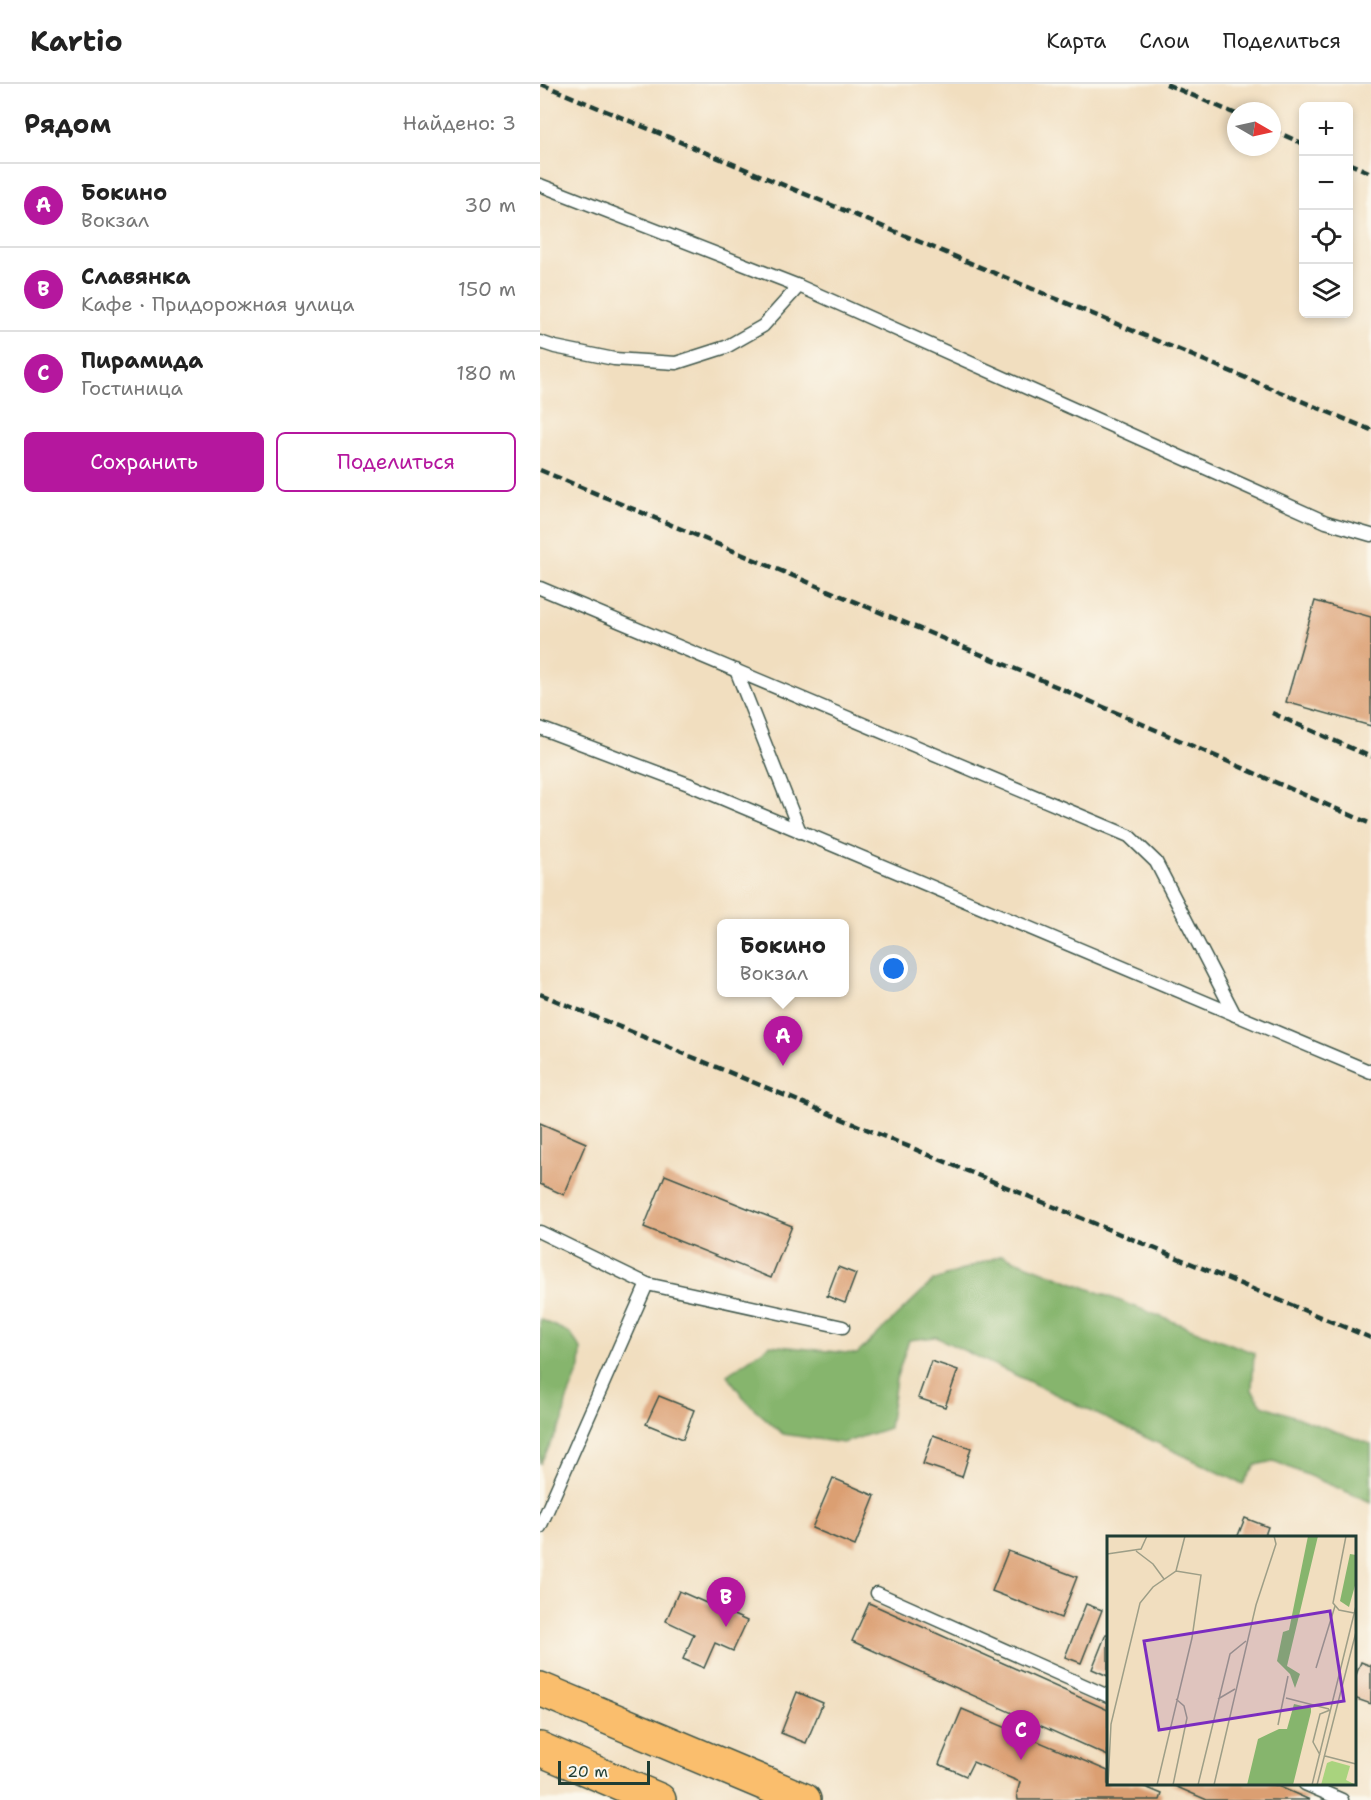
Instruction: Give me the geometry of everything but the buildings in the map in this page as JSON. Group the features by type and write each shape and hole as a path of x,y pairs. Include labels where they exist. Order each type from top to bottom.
{"main road":[{"path":"540,1689 804,1800"},
{"path":"540,1749 659,1800"}],"lane":[{"path":"540,185 799,286 1326,522 1371,535"},
{"path":"540,342 614,359 676,363 726,347 763,326 799,286"},
{"path":"540,588 1129,836 1156,862 1235,1015"},
{"path":"736,670 800,832"},
{"path":"540,728 688,784 1371,1072"},
{"path":"540,1232 647,1284 843,1327"},
{"path":"540,1527 647,1284"},
{"path":"878,1593 1107,1696"},
{"path":"1307,1785 1342,1800"}],"green space":[{"path":"1002,1255 1254,1353 1252,1390 1262,1405 1371,1444 1371,1502 1274,1461 1255,1465 1243,1484 936,1337 909,1340 896,1379 889,1428 843,1443 783,1434 747,1402 727,1375 770,1345 857,1354 933,1281"},
{"path":"540,1319 570,1333 581,1349 580,1368 566,1402 563,1421 540,1464"}],"railway":[{"path":"541,84 1371,430"},
{"path":"1166,84 1227,110"},
{"path":"1281,134 1299,142"},
{"path":"1353,165 1371,173"},
{"path":"540,470 1030,675 1371,824"},
{"path":"1272,713 1371,757"},
{"path":"540,994 1371,1338"}],"place":[{"name":"Бокино","path":"783,1066"},
{"name":"Славянка","path":"726,1627"},
{"name":"Пирамида","path":"1021,1760"}]}
